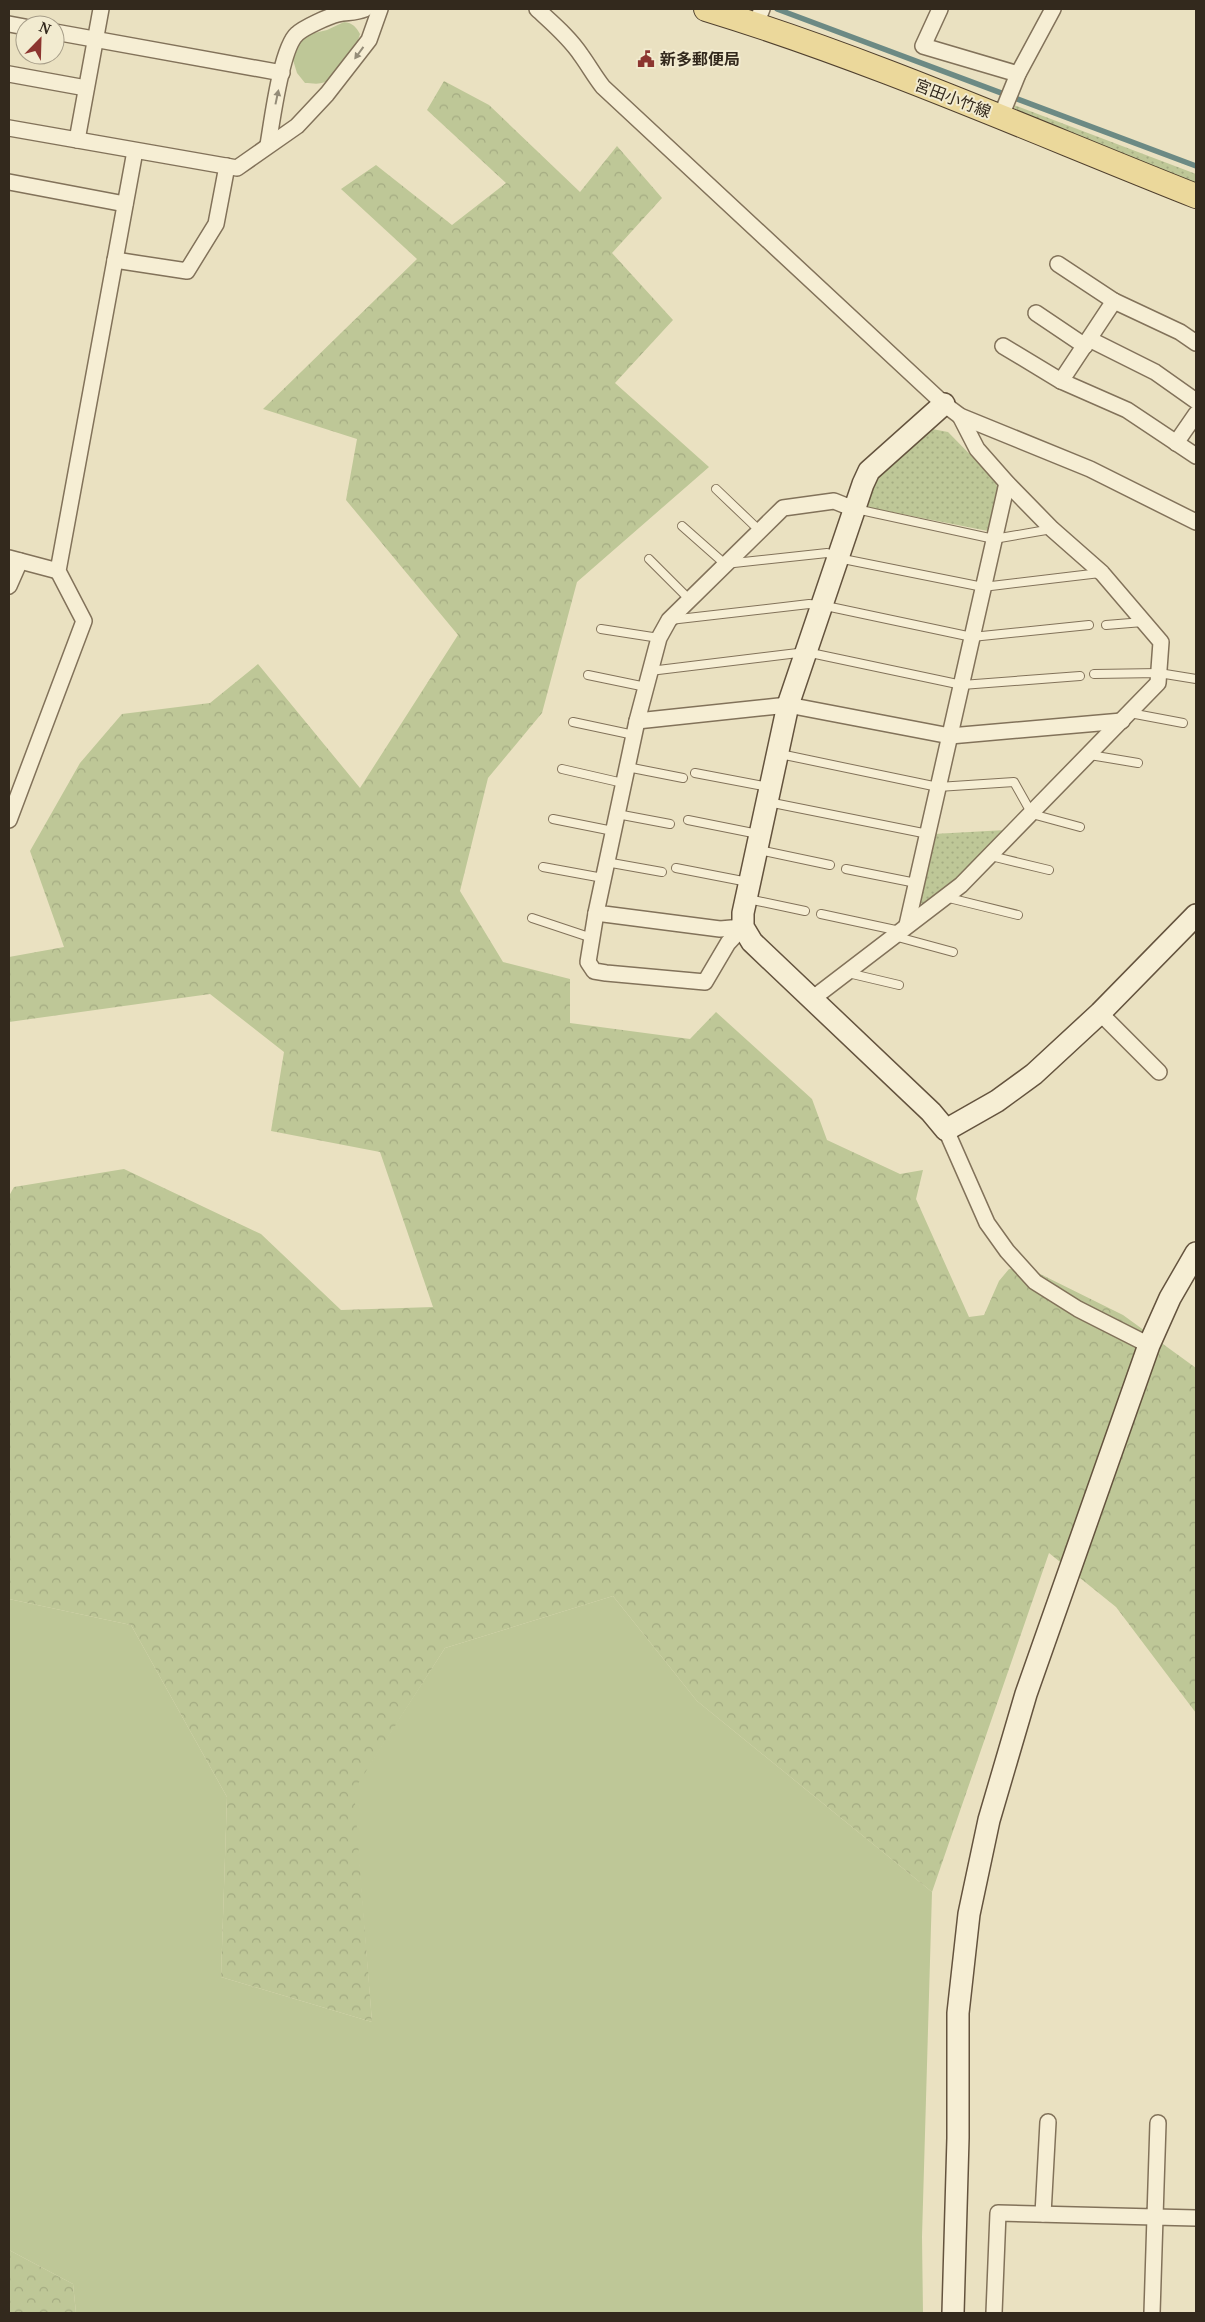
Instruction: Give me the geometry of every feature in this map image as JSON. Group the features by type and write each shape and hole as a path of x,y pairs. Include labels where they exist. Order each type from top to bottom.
{"main road":[{"name":"宮田小竹線","path":"706,9 760,15 1004,109 1196,196"}],"street":[{"path":"77,140 101,9"},
{"path":"268,145 285,57 291,41 297,33 336,11 354,13 364,9"},
{"path":"9,128 237,168 297,126 346,72 368,40 380,9"},
{"path":"537,9 575,48 603,88 952,410 977,449 1052,529 1102,573 1161,642 1158,683 1090,755 961,885 812,999"},
{"path":"940,9 923,46 1017,79"},
{"path":"1004,109 1017,79 1053,9"},
{"path":"65,34 282,73"},
{"path":"9,74 86,88"},
{"path":"9,820 84,621 58,571 135,151"},
{"path":"115,260 187,271 216,224 227,166"},
{"path":"9,182 125,204"},
{"path":"1058,264 1114,301 1180,332 1196,343"},
{"path":"1062,381 1114,301"},
{"path":"1036,313 1087,343 1154,372 1196,401"},
{"path":"1003,346 1062,381 1126,410 1196,456"},
{"path":"854,509 834,501 783,508 669,620 660,638 635,728 606,862 588,962 594,971 706,982 728,943 743,927 748,891 788,705 854,509 869,471 952,410"},
{"path":"952,410 1090,469 1196,522"},
{"path":"1176,443 1196,414"},
{"path":"900,931 916,883 928,834 1008,483"},
{"path":"9,586 14,560 58,571"},
{"path":"635,728 788,705 950,736 1126,717"},
{"path":"596,913 720,930 743,927"},
{"path":"946,1130 997,1101 1034,1074 1100,1013 1195,919"},
{"path":"743,927 752,942 931,1112 946,1130 987,1223 1007,1251 1034,1282 1078,1309 1149,1345"},
{"path":"1100,1013 1159,1072"},
{"path":"953,2313 958,2138 958,2013 969,1914 989,1820 1026,1694 1149,1345 1170,1298 1196,1253"},
{"path":"1043,2214 1048,2122"},
{"path":"1152,2313 1158,2123"},
{"path":"994,2313 998,2213 1196,2218"}],"lane":[{"path":"716,489 760,531"},
{"path":"854,509 994,539 1052,529"},
{"path":"682,526 725,564 827,553 838,558 983,587 1102,573"},
{"path":"649,558 690,600"},
{"path":"669,620 809,604 972,637 1089,625"},
{"path":"1106,625 1143,622"},
{"path":"601,629 660,638"},
{"path":"650,671 806,652 962,685 1080,676"},
{"path":"1094,674 1159,672 1196,679"},
{"path":"588,675 646,687"},
{"path":"1126,717 1183,723"},
{"path":"573,722 635,728"},
{"path":"778,753 938,787 1014,782 1032,814 1080,827"},
{"path":"1090,755 1138,763"},
{"path":"627,767 682,778"},
{"path":"562,769 624,783"},
{"path":"695,773 769,795 928,834"},
{"path":"617,814 670,824"},
{"path":"553,819 613,830"},
{"path":"688,820 830,865"},
{"path":"990,856 1049,870"},
{"path":"606,862 662,872"},
{"path":"543,867 603,878"},
{"path":"676,868 805,911"},
{"path":"846,869 916,883"},
{"path":"945,897 1018,915"},
{"path":"821,914 900,931 952,952"},
{"path":"532,918 592,938"},
{"path":"846,972 899,985"}],"green space":[{"path":"344,22 354,26 360,34 351,54 330,79 320,83 305,83 297,73 293,60 300,42 306,35 327,30"},
{"path":"444,81 489,105 580,192 617,146 662,198 612,253 673,320 615,383 709,467 577,582 542,713 488,778 460,891 503,962 570,979 570,1023 690,1039 716,1012 812,1099 827,1140 900,1174 923,1170 916,1199 969,1317 984,1315 999,1281 1009,1269 1026,1267 1123,1315 1196,1368 1196,1713 1116,1607 1049,1553 932,1892 697,1701 613,1596 445,1648 354,1790 372,2022 221,1977 227,1797 131,1625 9,1599 9,1196 14,1187 124,1169 261,1234 341,1310 433,1307 380,1152 271,1131 284,1052 210,994 9,1022 9,957 64,947 30,851 80,763 122,714 210,703 258,664 360,788 458,635 346,500 357,439 263,409 417,259 341,189 376,165 452,225 506,183 427,110"},
{"path":"1014,105 1196,174 1196,193 1016,118"},
{"path":"932,429 948,432 994,479 999,491 988,531 866,507 875,480"},
{"path":"1006,830 957,882 927,905 917,902 933,834"},
{"path":"613,1596 697,1701 932,1892 922,2237 923,2313 76,2313 73,2284 9,2250 9,1599 131,1625 227,1797 221,1977 372,2022 353,1790 445,1648"},
{"path":"9,2250 73,2284 76,2313 9,2313"}],"waterway":[{"path":"777,9 1196,166"}],"place":[{"name":"新多郵便局","path":"646,59"}]}
